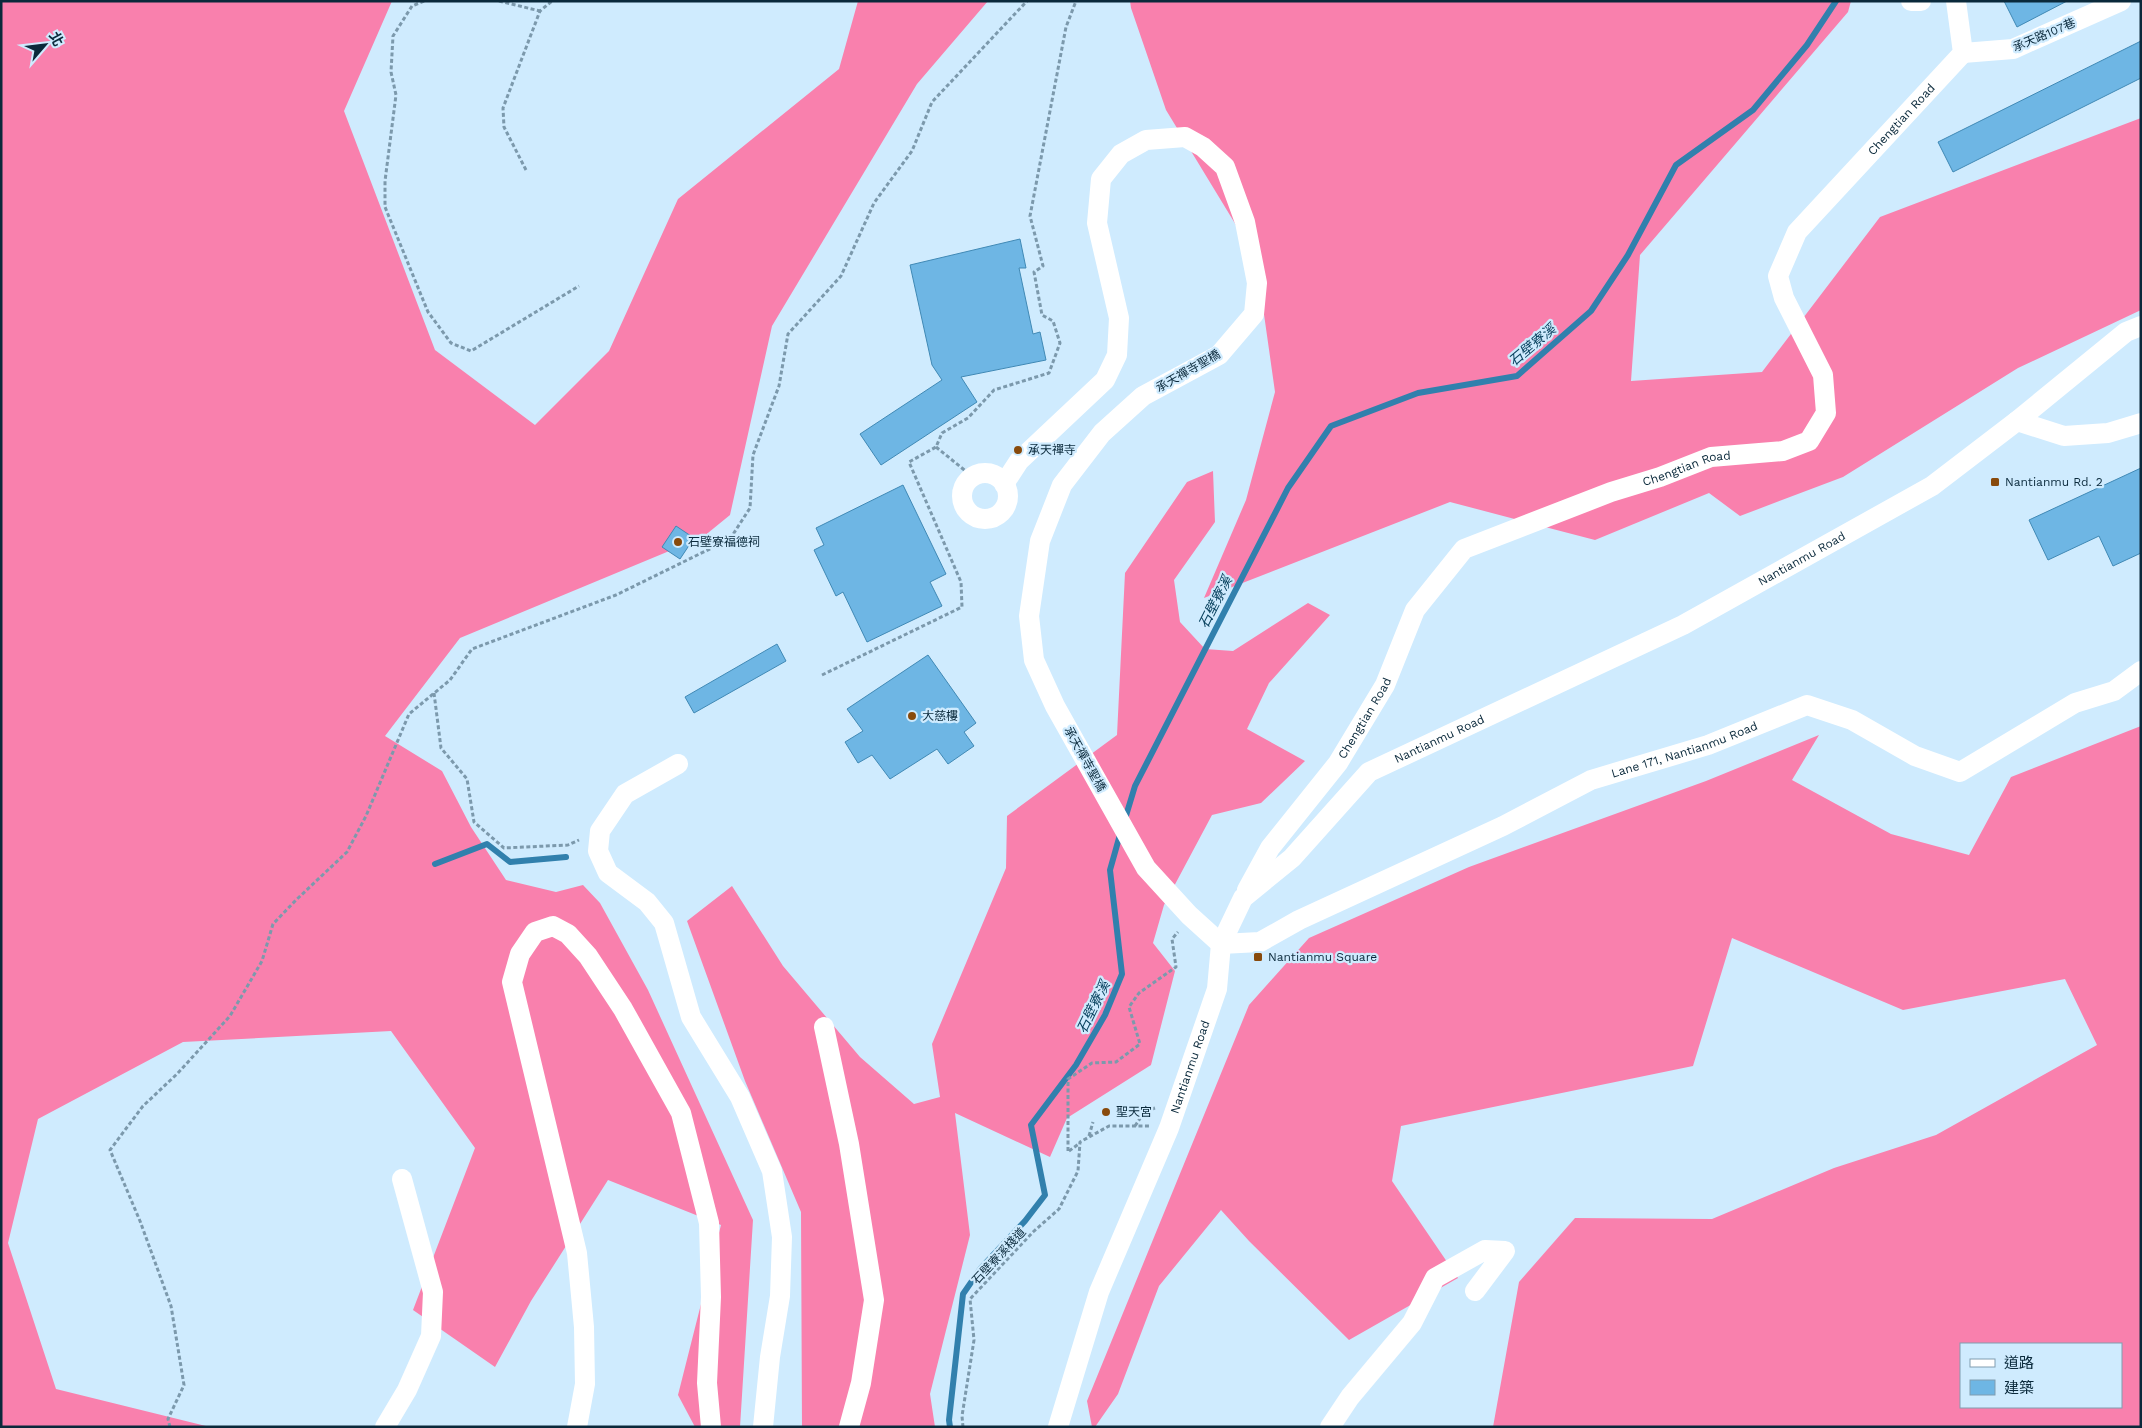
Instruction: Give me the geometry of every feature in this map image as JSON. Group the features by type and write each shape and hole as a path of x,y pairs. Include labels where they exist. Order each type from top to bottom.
{"street":[{"path":"1911,1 1921,1"},
{"path":"1956,1 1963,53"},
{"name":"承天路107巷","path":"1963,53 2013,50 2121,1"},
{"name":"Chengtian Road","path":"1243,898 1270,848 1338,763 1381,693 1415,610 1464,549 1612,492 1660,478 1711,457 1783,451 1809,441 1826,414 1823,375 1784,298 1778,276 1797,232 1963,53"},
{"name":"承天禪寺聖橋","path":"1004,484 1019,461 1105,380 1117,355 1118,318 1097,223 1101,179 1121,154 1146,140 1185,136 1203,147 1225,168 1245,222 1257,283 1254,314 1219,355 1142,396 1102,433 1062,485 1040,541 1029,616 1034,660 1055,706 1146,868 1189,915 1221,944"},
{"name":"Nantianmu Road","path":"1058,1427 1099,1292 1169,1128 1218,989 1221,944 1243,898 1292,858 1369,772 1683,625 1932,486 2017,421 2126,332 2141,326"},
{"path":"2017,421 2064,436 2108,434 2141,423"},
{"path":"986,474 994,475 1004,484 1007,491 1006,506 995,517 980,519 973,516 964,504 964,489 973,477 986,474"},
{"name":"Lane 171, Nantianmu Road","path":"1221,944 1260,942 1299,920 1503,826 1591,780 1708,745 1807,705 1852,720 1915,756 1960,772 2075,703 2114,691 2141,671"},
{"path":"2114,691 2141,680"},
{"path":"678,764 625,794 600,831 598,851 608,873 647,902 664,923 691,1017 740,1097 772,1171 782,1236 780,1296 770,1357 763,1427"},
{"path":"577,1427 585,1384 584,1327 577,1253 512,982 520,954 535,932 553,926 568,934 588,956 623,1009 681,1113 709,1223 710,1297 707,1383 711,1427"},
{"path":"824,1027 849,1144 874,1300 861,1383 849,1427"},
{"path":"384,1427 406,1390 431,1336 433,1292 402,1179"},
{"path":"1330,1427 1350,1397 1412,1323 1435,1278 1485,1250 1505,1252 1475,1291"}],"path":[{"path":"424,1 412,6 393,36 391,72 396,94 385,181 385,207 428,312 451,343 471,351 579,286"},
{"path":"499,1 540,11"},
{"path":"526,170 504,127 503,108 540,11 552,1"},
{"path":"170,1427 168,1419 184,1385 172,1306 140,1221 110,1150 143,1106 177,1074 230,1016 262,961 273,924 347,852 366,816 409,714 450,680 472,649 616,595 730,539 750,508 753,455 779,386 788,334 841,276 874,203 912,151 932,102 1027,1"},
{"path":"822,675 962,607 961,582 909,462 936,447 942,433 968,418 994,390 1049,374 1060,343 1053,321 1042,314 1034,272 1043,266 1030,216 1066,27 1076,1"},
{"path":"936,447 973,477"},
{"path":"434,693 441,748 467,779 474,822 504,848 568,845 600,831"},
{"path":"1169,1128 1109,1126 1089,1136 1068,1151 1068,1079 1092,1063 1116,1062 1140,1044 1129,1007 1139,993 1176,967 1172,939 1179,930 1184,936"},
{"path":"1089,1136 1094,1122"},
{"name":"石壁寮溪棧道","path":"963,1427 962,1416 974,1340 970,1299 1033,1232 1059,1209 1078,1171 1080,1142"}],"shaded area":[{"path":"1,1 392,1 344,111 435,350 535,425 609,351 678,199 839,69 858,1 988,1 917,84 772,326 730,515 703,537 460,638 385,736 442,771 471,827 506,880 556,892 583,885 600,903 648,990 753,1220 740,1427 695,1427 678,1395 721,1225 608,1180 531,1301 495,1367 413,1310 475,1148 391,1031 183,1042 38,1119 8,1243 56,1389 210,1427 1,1427"},
{"path":"1130,1 1851,1 1848,12 1640,255 1631,381 1762,372 1880,217 2141,118 2141,310 2018,368 1843,477 1740,516 1709,493 1595,540 1450,502 1204,598 1246,500 1275,392 1256,258 1166,110"},
{"path":"1213,471 1215,522 1174,580 1180,622 1205,649 1233,651 1308,603 1330,615 1269,683 1247,729 1305,761 1261,803 1212,815 1164,905 1153,943 1175,971 1151,1065 1067,1118 1050,1157 955,1113 970,1235 930,1394 935,1427 802,1427 801,1212 745,1081 687,921 732,886 783,966 860,1057 914,1104 940,1097 932,1044 1006,868 1007,816 1117,735 1125,573 1187,482"},
{"path":"2141,726 2141,1427 1493,1427 1519,1282 1575,1218 1712,1219 1834,1168 1936,1135 2097,1045 2065,979 1903,1010 1732,938 1693,1066 1401,1126 1392,1181 1458,1278 1349,1340 1249,1241 1221,1210 1159,1286 1118,1394 1095,1427 1092,1427 1087,1401 1249,1005 1309,938 1469,867 1706,781 1819,735 1792,780 1891,834 1969,855 2011,777"}],"building":[{"path":"2004,1 2067,1 2017,27"},
{"path":"2141,41 2141,78 1953,172 1938,142"},
{"path":"1020,239 1026,268 1019,268 1033,334 1040,332 1046,360 961,377 977,402 881,465 860,434 942,380 932,365 910,265"},
{"path":"2141,468 2141,553 2113,566 2099,536 2048,560 2029,520"},
{"path":"903,485 946,574 930,582 942,606 867,642 843,592 836,596 814,550 824,545 816,528"},
{"name":"石壁寮福德祠","path":"676,526 694,538 680,559 662,547"},
{"path":"777,644 786,661 694,713 685,697"},
{"name":"大慈樓","path":"928,655 976,723 964,732 974,746 948,764 937,749 890,779 872,755 858,763 845,742 863,731 847,709"}],"waterway":[{"name":"石壁寮溪","path":"1125,819 1135,786 1288,488 1331,426 1418,393 1517,376 1591,311 1628,255 1676,165 1753,110 1807,45 1836,1"},
{"name":"石壁寮溪","path":"950,1427 949,1420 963,1294 981,1268 1025,1221 1045,1195 1031,1125 1076,1065 1105,1015 1122,974 1110,870 1121,831"},
{"path":"435,864 487,844 510,862 566,857"}],"place":[{"name":"承天禪寺","path":"1018,450"},
{"name":"Nantianmu Rd. 2","path":"1995,482"},
{"name":"石壁寮福德祠","path":"678,542"},
{"name":"大慈樓","path":"912,716"},
{"name":"Nantianmu Square","path":"1258,957"},
{"name":"聖天宮","path":"1106,1112"}]}
